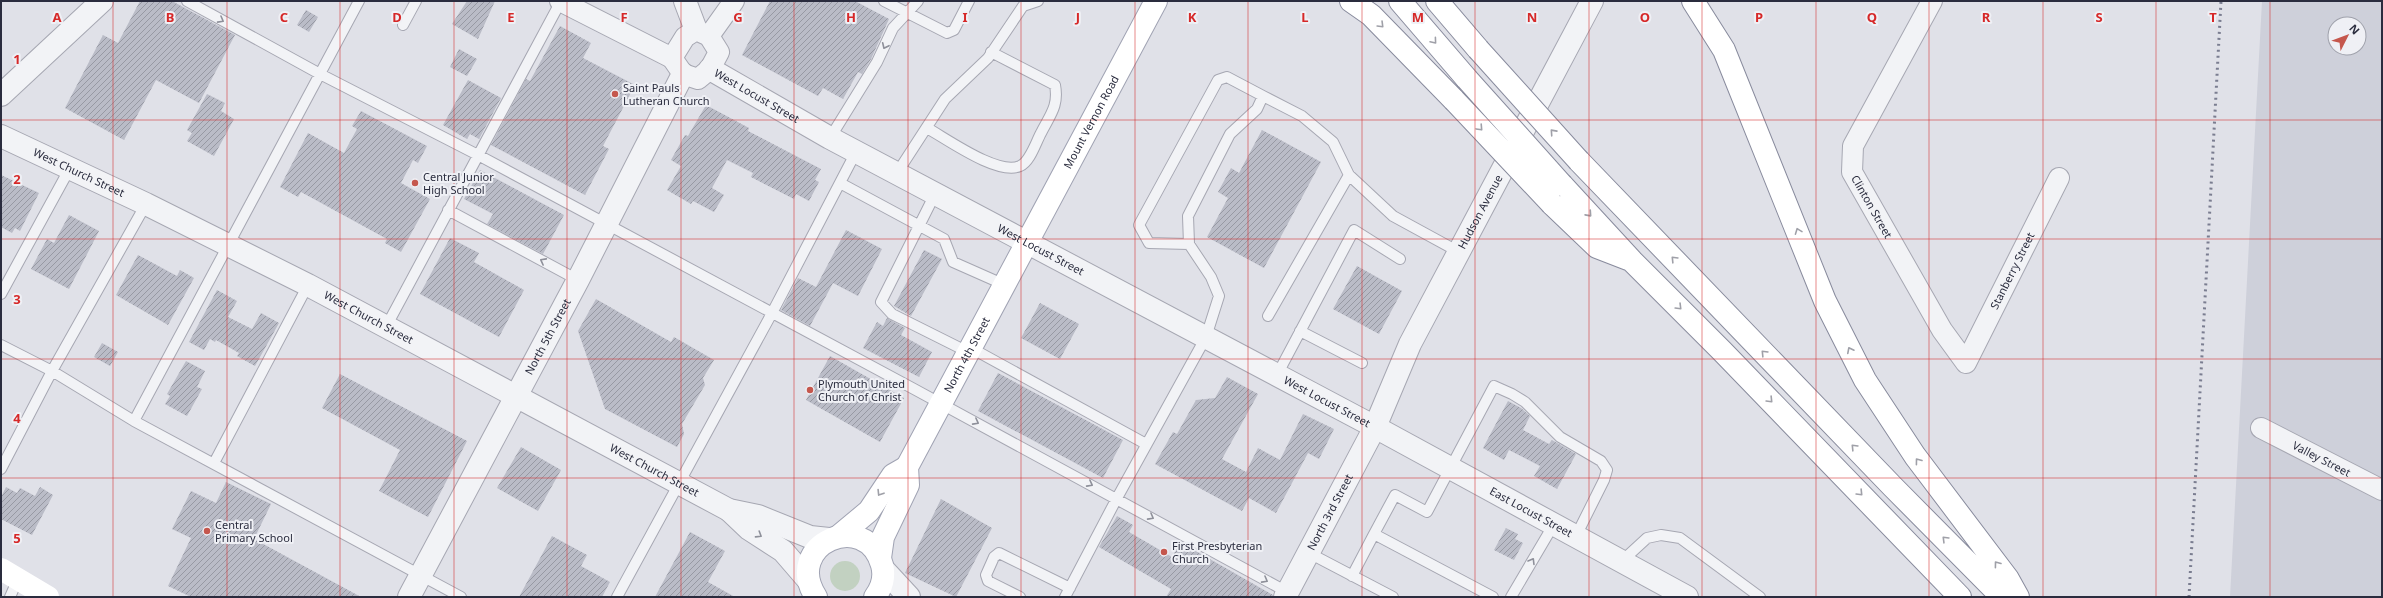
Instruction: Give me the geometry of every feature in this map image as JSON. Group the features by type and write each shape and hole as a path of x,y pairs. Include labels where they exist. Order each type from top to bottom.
{"main road":[{"name":"Mount Vernon Road","path":"1027,243 1156,1"},
{"path":"1351,1 1370,15 1454,100 1552,204 1597,247 1632,261"},
{"path":"1400,1 1467,80 1632,261 1722,351 1960,597"},
{"path":"1437,1 1478,49 1580,161 1893,487 2002,597"},
{"path":"1693,1 1724,50 1825,301 1865,380 1915,456 2008,579 2018,597"},
{"name":"North 4th Street","path":"812,591 808,568 812,556 819,546 834,538 869,512 893,475 907,466 1027,243"},
{"path":"875,597 883,582 883,537 908,485 907,466"},
{"path":"834,538 852,536 863,540 873,548 882,564"},
{"path":"10,582 48,597"}],"street":[{"path":"1,95 102,1"},
{"path":"560,1 678,66 698,79 710,70 719,52 702,33 686,1"},
{"path":"678,66 685,37 702,33 734,1"},
{"name":"Hudson Avenue","path":"1375,427 1410,344 1592,1"},
{"name":"Clinton Street","path":"1929,2 1853,146 1852,172 1942,330 1966,363"},
{"name":"North 5th Street","path":"409,597 515,395 578,280 678,66"},
{"name":"West Locust Street","path":"710,70 856,152 1375,427"},
{"name":"West Church Street","path":"1,136 146,204 308,285 678,484 730,510 758,516 810,537 834,538"},
{"name":"Stanberry Street","path":"1966,363 2059,178"},
{"name":"East Locust Street","path":"1375,427 1687,597"},
{"name":"North 3rd Street","path":"1290,596 1308,553 1375,427"},
{"name":"Valley Street","path":"2261,428 2382,490"},
{"name":"West Church Street","path":"730,510 749,529 783,551 812,591"},
{"path":"882,564 908,597"}],"lane":[{"path":"187,1 320,74 478,155 605,225 1117,498 1290,596"},
{"path":"134,421 359,1"},
{"path":"403,26 416,1"},
{"path":"386,327 560,1"},
{"path":"884,1 947,33 951,32 969,1"},
{"path":"830,138 877,62 893,28 918,1"},
{"path":"897,173 945,99 991,52 1023,6 1038,1"},
{"path":"926,128 993,164 1009,168 1021,166 1025,162 1058,99 1055,85 991,52"},
{"path":"1189,244 1149,243 1139,225 1218,80 1227,77 1302,116 1333,142 1349,175 1393,216 1460,252"},
{"path":"1065,597 1146,444 1206,337 1219,296 1211,277 1189,244 1188,216 1230,134 1257,109 1263,96"},
{"path":"617,597 772,313 856,152"},
{"path":"1,294 70,168"},
{"path":"1268,316 1349,175"},
{"path":"840,183 944,239 953,262 1004,285"},
{"path":"935,194 881,302 892,314 970,350 1146,444"},
{"path":"1,469 52,371 146,204"},
{"path":"448,210 578,280"},
{"path":"1277,375 1354,230 1400,260"},
{"path":"214,463 308,285"},
{"path":"1300,331 1362,363"},
{"path":"1,345 52,371 134,421 462,597"},
{"path":"1352,576 1395,495 1428,512 1494,386 1512,394 1535,410 1560,437 1601,461 1607,470 1604,480 1576,536"},
{"path":"1511,597 1554,524"},
{"path":"1374,534 1493,597"},
{"path":"1622,561 1647,538 1661,535 1680,538 1760,597"},
{"path":"1020,597 988,581 986,575 994,557 1000,553 1070,588"},
{"path":"1308,553 1393,597"}],"shaded area":[{"path":"2262,1 2382,1 2382,597 2230,597"}],"green space":[{"path":"845,561 856,565 860,576 856,587 845,591 834,587 830,576 834,565"}],"building":[{"path":"140,1 172,1 235,35 199,103 156,80 124,140 65,108 103,35 118,43"},
{"path":"467,1 495,1 478,39 452,24"},
{"path":"770,1 855,1 889,19 871,59 862,74 858,72 843,99 823,88 818,96 742,55"},
{"path":"306,10 318,17 309,32 297,25"},
{"path":"560,26 591,43 583,58 635,85 603,146 609,149 585,195 491,145 526,79 530,81"},
{"path":"459,49 477,59 467,76 450,67"},
{"path":"468,80 501,98 479,139 470,134 467,139 443,125"},
{"path":"207,94 225,103 221,111 234,119 214,156 187,141 192,133 187,130"},
{"path":"706,105 749,128 748,131 821,169 815,180 819,182 809,201 796,194 794,199 751,177 753,173 727,160 712,188 724,195 714,212 693,201 691,204 667,190 681,166 671,160 685,135 688,136"},
{"path":"361,111 427,146 418,163 413,160 401,183 430,199 401,252 385,243 387,239 301,192 298,197 280,187 308,133 344,153 357,129 352,126"},
{"path":"1262,130 1321,162 1264,268 1207,237 1228,198 1218,192 1231,168 1239,173"},
{"path":"480,170 564,215 543,254 487,224 493,214 464,199"},
{"path":"1,175 39,193 20,231 15,228 12,233 1,227"},
{"path":"69,215 99,231 69,289 31,269 47,239 54,243"},
{"path":"846,230 882,249 858,296 833,283 810,326 781,310 798,278 816,287"},
{"path":"450,238 479,253 474,262 524,290 499,337 420,294"},
{"path":"924,250 942,259 911,316 894,306"},
{"path":"138,255 177,276 180,270 194,278 168,325 116,295"},
{"path":"1357,266 1402,291 1379,334 1333,309"},
{"path":"217,290 237,301 228,317 252,329 261,313 279,323 255,366 237,356 239,353 216,340 215,342 210,339 204,350 189,342"},
{"path":"596,299 671,342 674,337 714,360 703,378 705,385 682,424 684,434 677,447 605,409 578,331"},
{"path":"1040,303 1079,324 1060,359 1021,338"},
{"path":"887,318 905,328 901,335 932,352 919,377 863,348 877,322 883,326"},
{"path":"102,343 118,352 110,366 94,357"},
{"path":"830,356 904,398 880,442 806,400"},
{"path":"186,361 205,371 197,387 202,389 187,416 165,404 170,396 167,394"},
{"path":"998,373 1123,440 1103,478 978,411"},
{"path":"340,374 467,441 428,517 379,491 400,450 322,408"},
{"path":"1227,377 1258,394 1222,459 1246,472 1258,448 1280,460 1303,414 1334,429 1319,459 1308,453 1276,513 1249,498 1242,511 1155,464 1173,432 1177,434 1196,400 1215,398"},
{"path":"1508,401 1521,408 1530,416 1523,430 1549,444 1552,440 1576,454 1557,489 1534,476 1540,466 1509,450 1504,460 1483,448"},
{"path":"521,447 561,470 538,511 497,488"},
{"path":"226,482 271,504 254,539 361,597 191,597 168,586 191,538 172,529 191,491 216,503"},
{"path":"6,487 17,493 20,488 35,496 40,487 53,495 32,535 1,519 1,497"},
{"path":"941,499 992,528 956,597 905,573"},
{"path":"1117,516 1133,525 1129,532 1172,557 1180,542 1273,595 1273,597 1166,597 1171,589 1099,547"},
{"path":"1506,528 1518,534 1515,539 1523,543 1514,560 1494,550"},
{"path":"690,532 725,551 708,582 735,597 655,597"},
{"path":"552,536 587,555 581,566 610,582 602,597 519,597"}],"railway":[{"path":"2189,597 2221,1"}],"place":[{"name":"Saint Pauls Lutheran Church","path":"615,94"},
{"name":"Central Junior High School","path":"415,183"},
{"name":"Plymouth United Church of Christ","path":"810,390"},
{"name":"Central Primary School","path":"207,531"},
{"name":"First Presbyterian Church","path":"1164,552"}]}
